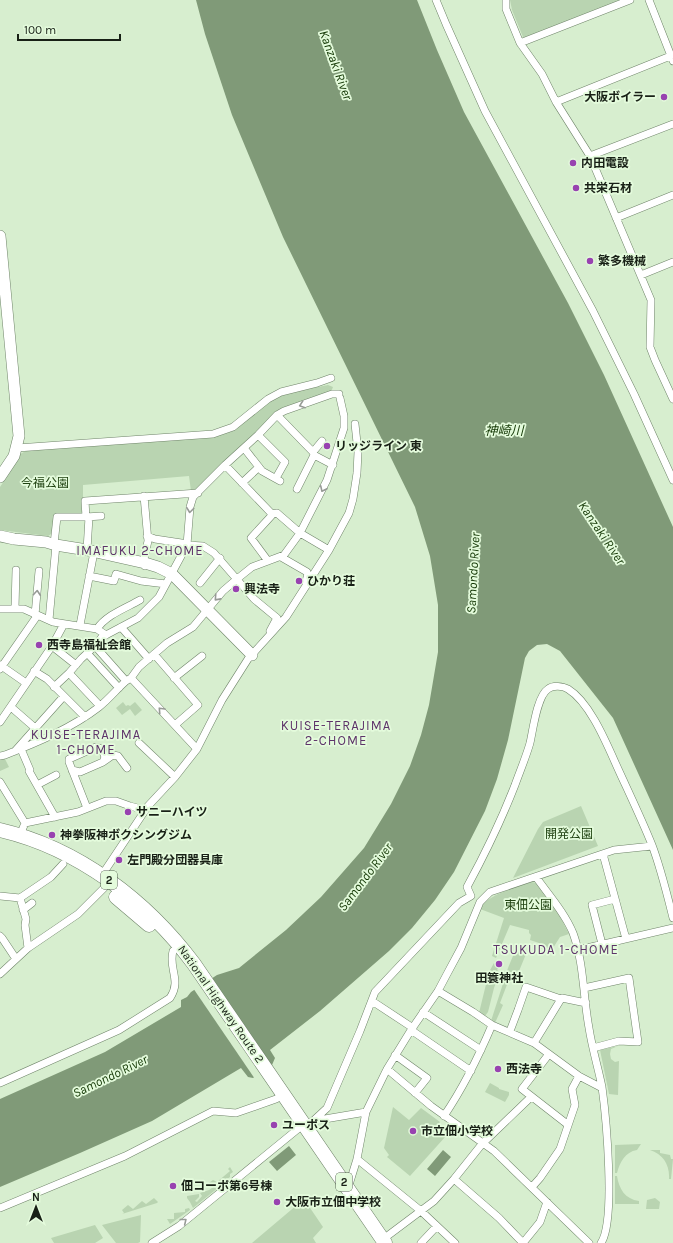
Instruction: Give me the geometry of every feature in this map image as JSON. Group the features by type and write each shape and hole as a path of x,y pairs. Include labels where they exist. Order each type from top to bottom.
{"highway":[{"name":"National Highway Route 2","path":"0,830 23,829 43,844 65,854 103,882 173,951 191,966"},
{"name":"National Highway Route 2","path":"0,840 35,851 103,882 117,885 151,915 176,941 191,966 270,1083 280,1097 305,1125 348,1188 380,1242"},
{"name":"National Highway Route 2","path":"305,1125 380,1242"}],"street":[{"path":"436,0 485,111 593,311 634,394 673,480"},
{"path":"506,0 506,9 520,43 542,74 556,102 590,156 641,275 651,300 650,346 673,399"},
{"path":"520,43 630,0"},
{"path":"556,102 672,57 649,0"},
{"path":"590,156 673,124"},
{"path":"616,218 673,195"},
{"path":"0,236 20,436 14,456 0,477"},
{"path":"641,275 673,262"},
{"path":"17,448 213,434 222,432 233,427 268,399 281,392 317,384 331,378"},
{"path":"0,756 42,740 85,717 100,706 129,680 139,667 151,656 167,643 193,627 237,578 252,567 284,554 300,533 318,500 333,465 344,428 344,416 340,396 332,394 284,411 277,415 258,435 225,465 193,498 190,506 187,544 159,597 138,618 102,636 95,646 54,687"},
{"path":"277,415 314,454 333,465"},
{"path":"0,974 28,948 78,914 103,882 145,810 175,777 197,749 222,700 248,659 286,617 307,586 349,513 357,474 358,452 355,424"},
{"path":"244,448 262,471 278,480 285,462 258,435"},
{"path":"297,489 322,441"},
{"path":"225,465 273,514 277,513 300,533 329,550"},
{"path":"242,482 259,467"},
{"path":"80,626 89,576 91,551 85,501 198,493"},
{"path":"144,496 148,536 144,559 145,564"},
{"path":"268,561 251,538 273,514"},
{"path":"49,620 57,517 101,516"},
{"path":"0,536 46,542 158,567 172,574 252,655"},
{"path":"148,536 155,539 207,548 220,558 254,599 276,618 286,617"},
{"path":"281,556 307,572 308,574 305,583 307,586"},
{"path":"200,583 220,558"},
{"path":"15,608 16,570"},
{"path":"26,683 1,667 36,615 39,571"},
{"path":"89,576 114,581 116,574 141,581 166,584"},
{"path":"97,629 99,625 111,616 140,600"},
{"path":"0,609 15,608 24,610 53,622 97,629 106,635"},
{"path":"268,637 276,618"},
{"path":"0,722 52,646 64,624"},
{"path":"121,627 174,678 198,705 175,725"},
{"path":"52,646 76,665"},
{"path":"95,646 175,725 197,749"},
{"path":"88,653 119,688"},
{"path":"174,678 202,656"},
{"path":"34,671 47,679 85,717"},
{"path":"69,673 100,706"},
{"path":"472,896 467,887 507,806 527,754 540,698 548,689 558,686 568,689 580,700 590,714 624,781 652,846 673,918"},
{"path":"13,752 34,727 64,696"},
{"path":"11,707 34,727"},
{"path":"140,743 146,755 175,777"},
{"path":"87,808 69,759 96,747 102,749 105,757 103,762"},
{"path":"21,749 30,770 29,771 55,817"},
{"path":"72,770 80,772 103,762 113,755 118,756 127,768"},
{"path":"37,785 56,774"},
{"path":"0,782 23,829 106,801 116,801 145,810"},
{"path":"348,1188 357,1159 366,1112 386,1069 438,991 461,948 480,902 490,892 614,850 652,846"},
{"path":"603,854 626,939"},
{"path":"0,896 20,898 51,877 63,864"},
{"path":"536,877 559,908 572,931 578,950 589,1028 602,1088 607,1136 609,1207 605,1237 601,1243"},
{"path":"152,1243 178,1226 327,1108 375,992 392,972 424,941 459,903 472,896 485,897"},
{"path":"20,898 22,910 26,918 25,925 28,948"},
{"path":"602,944 592,905 615,899"},
{"path":"22,910 32,903"},
{"path":"578,950 673,928"},
{"path":"0,936 16,959"},
{"path":"0,1083 119,1030 170,998 174,992 176,984 171,958 173,951"},
{"path":"584,988 629,978 638,1042 620,1041 593,1048"},
{"path":"510,1031 526,987 561,999 586,1003"},
{"path":"438,991 492,1025 510,1031 534,1043 578,1076 602,1088"},
{"path":"534,1043 561,999"},
{"path":"372,1001 471,1071"},
{"path":"423,1012 481,1050"},
{"path":"444,1116 460,1092 492,1025"},
{"path":"549,1054 522,1089 567,1124"},
{"path":"396,1055 428,1078 415,1093"},
{"path":"386,1069 444,1116 494,1151 589,1243"},
{"path":"532,1187 560,1149 567,1124 575,1105 572,1089 578,1076"},
{"path":"0,1208 125,1156 213,1111 236,1113 280,1097"},
{"path":"380,1242 434,1201 482,1144 532,1097"},
{"path":"305,1125 366,1112"},
{"path":"357,1159 421,1211 455,1243"},
{"path":"454,1179 499,1218 523,1243 540,1222 547,1202"},
{"path":"421,1243 437,1226"}],"green space":[{"path":"510,0 625,0 526,39 523,37 512,10"},
{"name":"今福公園","path":"328,385 333,387 331,392 290,407 258,433 195,491 191,491 189,476 83,485 81,514 55,515 53,533 48,536 0,530 0,487 20,454 26,451 221,435 235,429 263,406 276,398 298,391"},
{"path":"123,702 126,706 130,706 135,702 142,710 135,716 130,709 122,715 116,708"},
{"path":"0,759 5,759 9,767 0,771"},
{"name":"開発公園","path":"581,806 598,846 513,878 543,822"},
{"name":"東佃公園","path":"532,882 536,883 557,911 569,934 560,937 553,948 541,949 539,943 530,940 531,935 529,930 510,925 496,958 492,956 504,918 480,909 489,899 496,895"},
{"path":"515,951 526,954 517,976 511,974 500,1003 503,1005 495,1023 491,1021"},
{"path":"494,963 499,967 497,970 500,972 488,1012 485,1016 479,1013 489,972"},
{"path":"618,1046 611,1049 610,1054 611,1059 615,1062 619,1061 618,1095 609,1094 600,1050"},
{"path":"490,1083 499,1089 509,1092 505,1102 485,1092"},
{"path":"393,1107 409,1120 421,1108 440,1122 436,1127 446,1136 410,1176 387,1157 389,1155 384,1148"},
{"path":"641,1144 637,1150 626,1155 621,1161 617,1173 615,1173 615,1145"},
{"path":"650,1150 660,1150 660,1153 670,1155 671,1159 673,1159 671,1179 669,1179 665,1161 659,1154"},
{"path":"230,1167 233,1172 230,1174 230,1177 222,1183 219,1182 203,1187 213,1180 217,1182 230,1171 228,1169"},
{"path":"615,1176 617,1176 619,1185 626,1196 639,1201 639,1204 615,1204"},
{"path":"215,1186 219,1187 193,1208 187,1196 199,1194 199,1197 195,1201 197,1202 202,1196 200,1193"},
{"path":"154,1198 158,1202 157,1203 122,1214 124,1213 122,1210 128,1205 133,1209 142,1201 146,1204"},
{"path":"655,1198 660,1202 659,1209 646,1209 647,1200"},
{"path":"304,1199 323,1227 313,1238 316,1243 252,1243"},
{"path":"189,1208 190,1210 170,1224 167,1219 174,1219 174,1213 185,1212 185,1209"},
{"path":"141,1215 140,1242 138,1243 116,1243 102,1225"},
{"path":"95,1225 103,1238 95,1243 54,1243 51,1238"}],"water":[{"name":"神崎川","path":"196,0 417,0 464,112 568,303 604,375 673,527 673,850 613,718 560,651 547,644 537,645 529,651 525,658 508,740 497,779 485,811 454,872 435,900 412,928 389,951 320,1011 270,1050 275,1058 272,1065 253,1078 248,1077 241,1068 152,1121 0,1187 0,1099 105,1052 181,1007 181,1000 217,975 239,968 286,930 321,897 364,848 391,804 410,766 421,735 429,705 438,652 438,605 430,556 415,507 283,237 232,115 205,34"},
{"path":"289,1146 296,1155 277,1171 269,1162"},
{"path":"443,1150 451,1157 435,1176 427,1169"}],"pier":[{"path":"211,977 272,1067 255,1079 193,988"}],"place":[{"name":"大阪ボイラー","path":"664,97"},
{"name":"内田電設","path":"573,163"},
{"name":"共栄石材","path":"576,188"},
{"name":"繁多機械","path":"590,261"},
{"name":"リッジライン 東","path":"327,446"},
{"name":"ひかり荘","path":"299,581"},
{"name":"興法寺","path":"236,589"},
{"name":"西寺島福祉会館","path":"39,645"},
{"name":"サニーハイツ","path":"128,812"},
{"name":"神拳阪神ボクシングジム","path":"52,835"},
{"name":"左門殿分団器具庫","path":"119,860"},
{"name":"田簑神社","path":"499,964"},
{"name":"西法寺","path":"498,1069"},
{"name":"ユーポス","path":"274,1125"},
{"name":"市立佃小学校","path":"413,1131"},
{"name":"佃コーポ第6号棟","path":"173,1186"},
{"name":"大阪市立佃中学校","path":"277,1202"}],"district":[{"name":"IMAFUKU 2-CHOME","path":"140,550"},
{"name":"KUISE-TERAJIMA 2-CHOME","path":"336,732"},
{"name":"KUISE-TERAJIMA 1-CHOME","path":"86,742"},
{"name":"TSUKUDA 1-CHOME","path":"556,949"}],"water label":[{"name":"Kanzaki River","path":"336,65"},
{"name":"Kanzaki River","path":"602,533"},
{"name":"Samondo River","path":"473,573"},
{"name":"Samondo River","path":"365,877"},
{"name":"Samondo River","path":"110,1076"}]}
